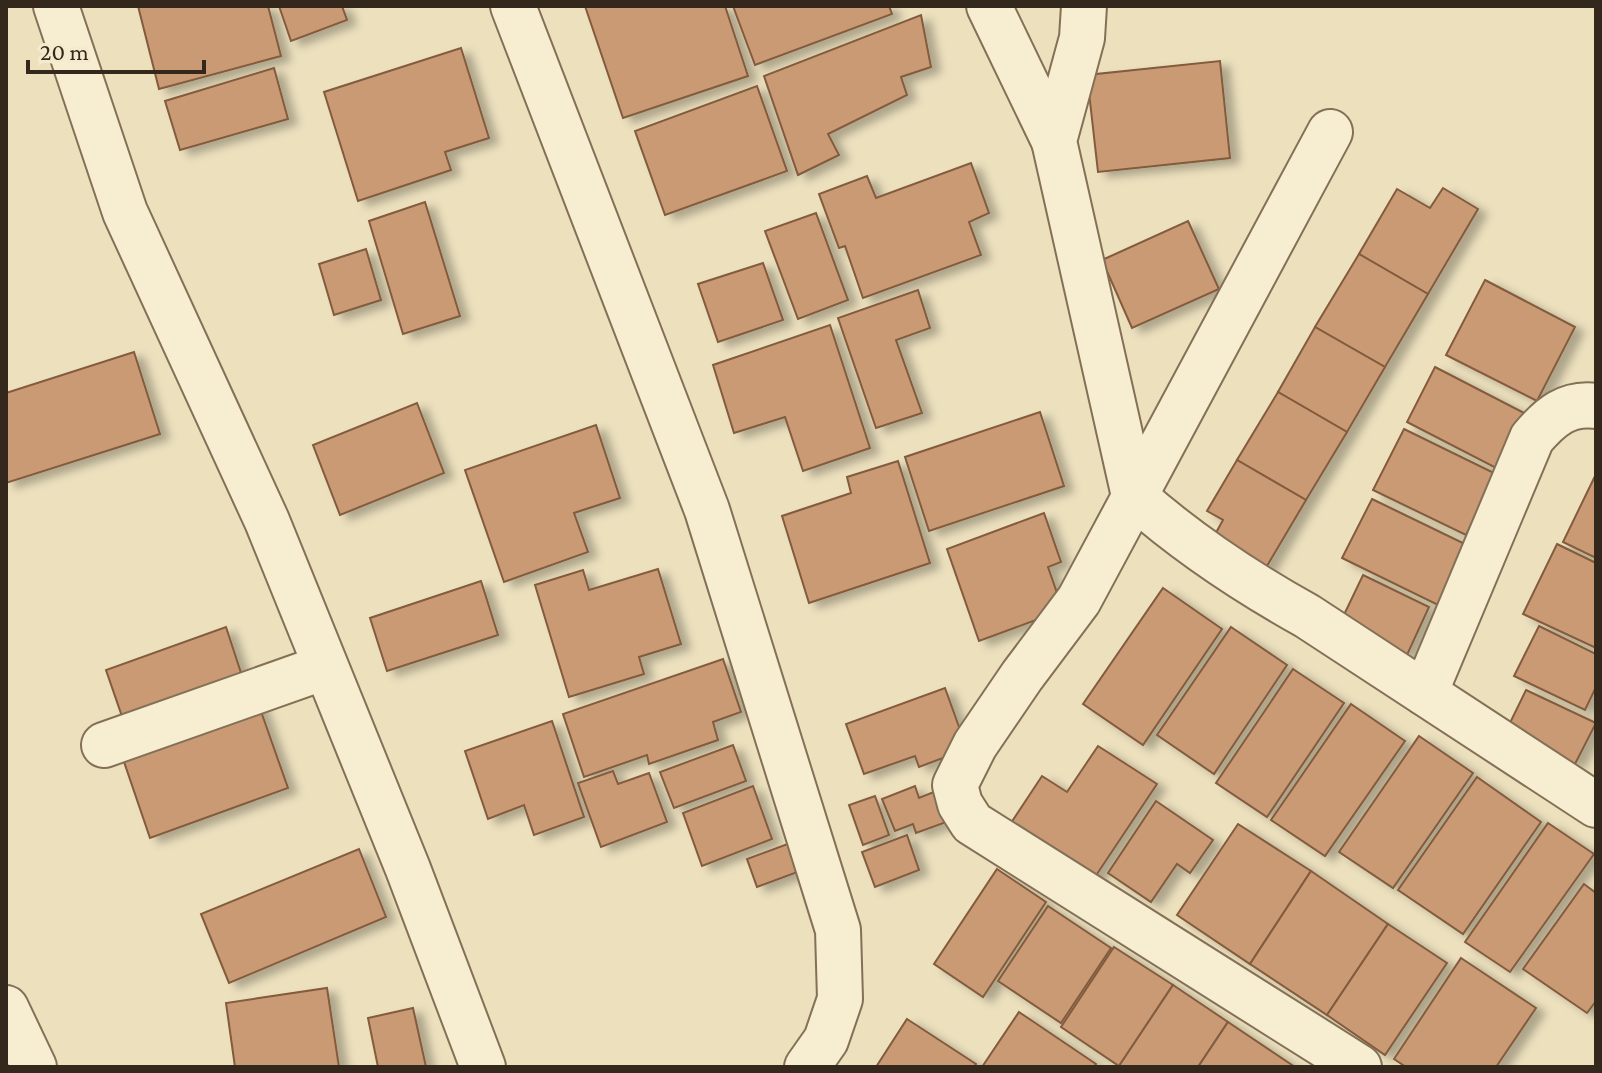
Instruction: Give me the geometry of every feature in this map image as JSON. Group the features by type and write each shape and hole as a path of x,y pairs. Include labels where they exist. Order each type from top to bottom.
{"street":[{"path":"56,6 125,212 267,521 408,869 483,1067"},
{"path":"513,6 707,510 838,930 840,999 826,1040 807,1067"},
{"path":"989,6 1054,141 1134,496 1185,538 1269,595 1307,616 1596,805"},
{"path":"1054,141 1082,38 1084,6"},
{"path":"1330,132 1079,600 975,745 955,785 960,804 972,823 1359,1067"},
{"path":"1425,693 1532,438 1547,421 1568,407 1596,406"},
{"path":"104,745 325,667"},
{"path":"6,1008 34,1067"}],"building":[{"path":"138,6 268,6 281,56 159,89"},
{"path":"279,6 342,6 347,20 291,41"},
{"path":"585,6 725,6 748,76 623,118"},
{"path":"733,6 889,6 892,14 755,65"},
{"path":"921,15 931,67 901,77 907,95 828,134 839,155 798,175 764,76"},
{"path":"461,48 489,138 445,152 451,170 358,201 324,92"},
{"path":"1220,61 1230,158 1098,172 1087,75"},
{"path":"274,68 288,119 180,150 165,101"},
{"path":"757,86 787,171 665,215 635,131"},
{"path":"971,163 989,213 969,222 981,255 863,298 845,246 839,248 819,194 867,176 876,198"},
{"path":"1443,188 1478,209 1428,294 1359,254 1397,189 1430,208"},
{"path":"425,202 460,316 403,334 369,221"},
{"path":"816,213 848,300 798,319 765,231"},
{"path":"1188,221 1219,289 1132,328 1102,260"},
{"path":"366,249 381,300 334,315 319,264"},
{"path":"1359,254 1428,294 1385,367 1315,327"},
{"path":"763,263 783,320 718,342 698,284"},
{"path":"1485,280 1575,327 1537,401 1446,355"},
{"path":"918,290 930,328 896,340 922,413 876,428 838,318"},
{"path":"830,325 870,448 803,471 785,417 734,433 713,365"},
{"path":"1315,327 1385,367 1347,432 1278,392"},
{"path":"134,352 160,434 6,483 6,393"},
{"path":"1435,367 1528,415 1500,470 1407,422"},
{"path":"1278,392 1347,432 1306,500 1237,460"},
{"path":"417,403 444,473 340,515 313,445"},
{"path":"1040,412 1064,486 929,531 905,457"},
{"path":"596,425 620,498 574,513 588,552 504,582 465,470"},
{"path":"1404,429 1496,474 1466,535 1373,490"},
{"path":"1237,460 1306,500 1264,571 1212,540 1223,520 1207,511"},
{"path":"898,461 930,563 809,603 782,516 851,493 847,477"},
{"path":"1596,474 1596,558 1563,542"},
{"path":"1372,499 1467,545 1438,605 1342,558"},
{"path":"1044,513 1061,562 1048,567 1063,610 979,641 947,549"},
{"path":"1557,544 1596,563 1596,648 1523,614"},
{"path":"658,569 681,644 639,657 644,674 569,697 535,585 583,570 589,590"},
{"path":"1363,575 1429,607 1407,655 1340,623"},
{"path":"481,581 498,635 387,671 370,618"},
{"path":"1163,588 1222,629 1143,745 1083,704"},
{"path":"1539,626 1596,654 1596,687 1585,710 1514,676"},
{"path":"226,627 244,682 125,725 106,670"},
{"path":"1231,627 1287,665 1214,774 1157,735"},
{"path":"723,659 741,712 713,722 718,740 649,764 647,755 584,777 563,714"},
{"path":"1293,669 1344,703 1267,817 1216,783"},
{"path":"945,688 967,749 919,767 915,756 864,774 846,724"},
{"path":"1526,690 1596,723 1575,764 1506,731"},
{"path":"257,700 288,788 150,838 120,750"},
{"path":"1351,704 1405,741 1325,856 1271,820"},
{"path":"552,721 584,817 534,835 524,805 488,819 465,751"},
{"path":"1419,736 1473,773 1393,888 1339,852"},
{"path":"733,745 746,781 674,808 660,772"},
{"path":"1098,746 1157,784 1093,880 1009,826 1042,776 1067,792"},
{"path":"613,771 618,784 649,773 667,822 601,847 578,783"},
{"path":"1477,777 1541,822 1463,934 1398,890"},
{"path":"753,786 772,839 702,866 683,813"},
{"path":"915,786 919,798 941,789 952,820 916,833 913,824 895,831 882,799"},
{"path":"875,796 889,835 863,845 849,805"},
{"path":"1156,801 1213,840 1190,873 1177,864 1151,902 1108,873"},
{"path":"1548,823 1594,854 1510,972 1465,942"},
{"path":"1238,824 1311,871 1250,964 1177,915"},
{"path":"907,835 919,870 875,887 862,852"},
{"path":"793,842 803,870 757,887 747,859"},
{"path":"359,849 386,917 229,983 201,914"},
{"path":"997,869 1046,902 983,997 934,964"},
{"path":"1311,871 1388,924 1327,1015 1250,964"},
{"path":"1584,884 1596,893 1596,1001 1587,1013 1523,969"},
{"path":"1048,906 1111,948 1061,1023 998,981"},
{"path":"1388,924 1447,963 1385,1055 1327,1015"},
{"path":"1114,947 1173,985 1119,1066 1061,1027"},
{"path":"1461,958 1536,1008 1496,1067 1406,1067 1394,1059"},
{"path":"1173,985 1228,1022 1198,1067 1119,1066"},
{"path":"327,988 339,1067 235,1067 226,1003"},
{"path":"413,1008 426,1067 378,1067 368,1018"},
{"path":"1019,1012 1096,1064 1094,1067 982,1067"},
{"path":"907,1019 976,1064 974,1067 876,1067"},
{"path":"1228,1022 1295,1067 1198,1067"}]}
